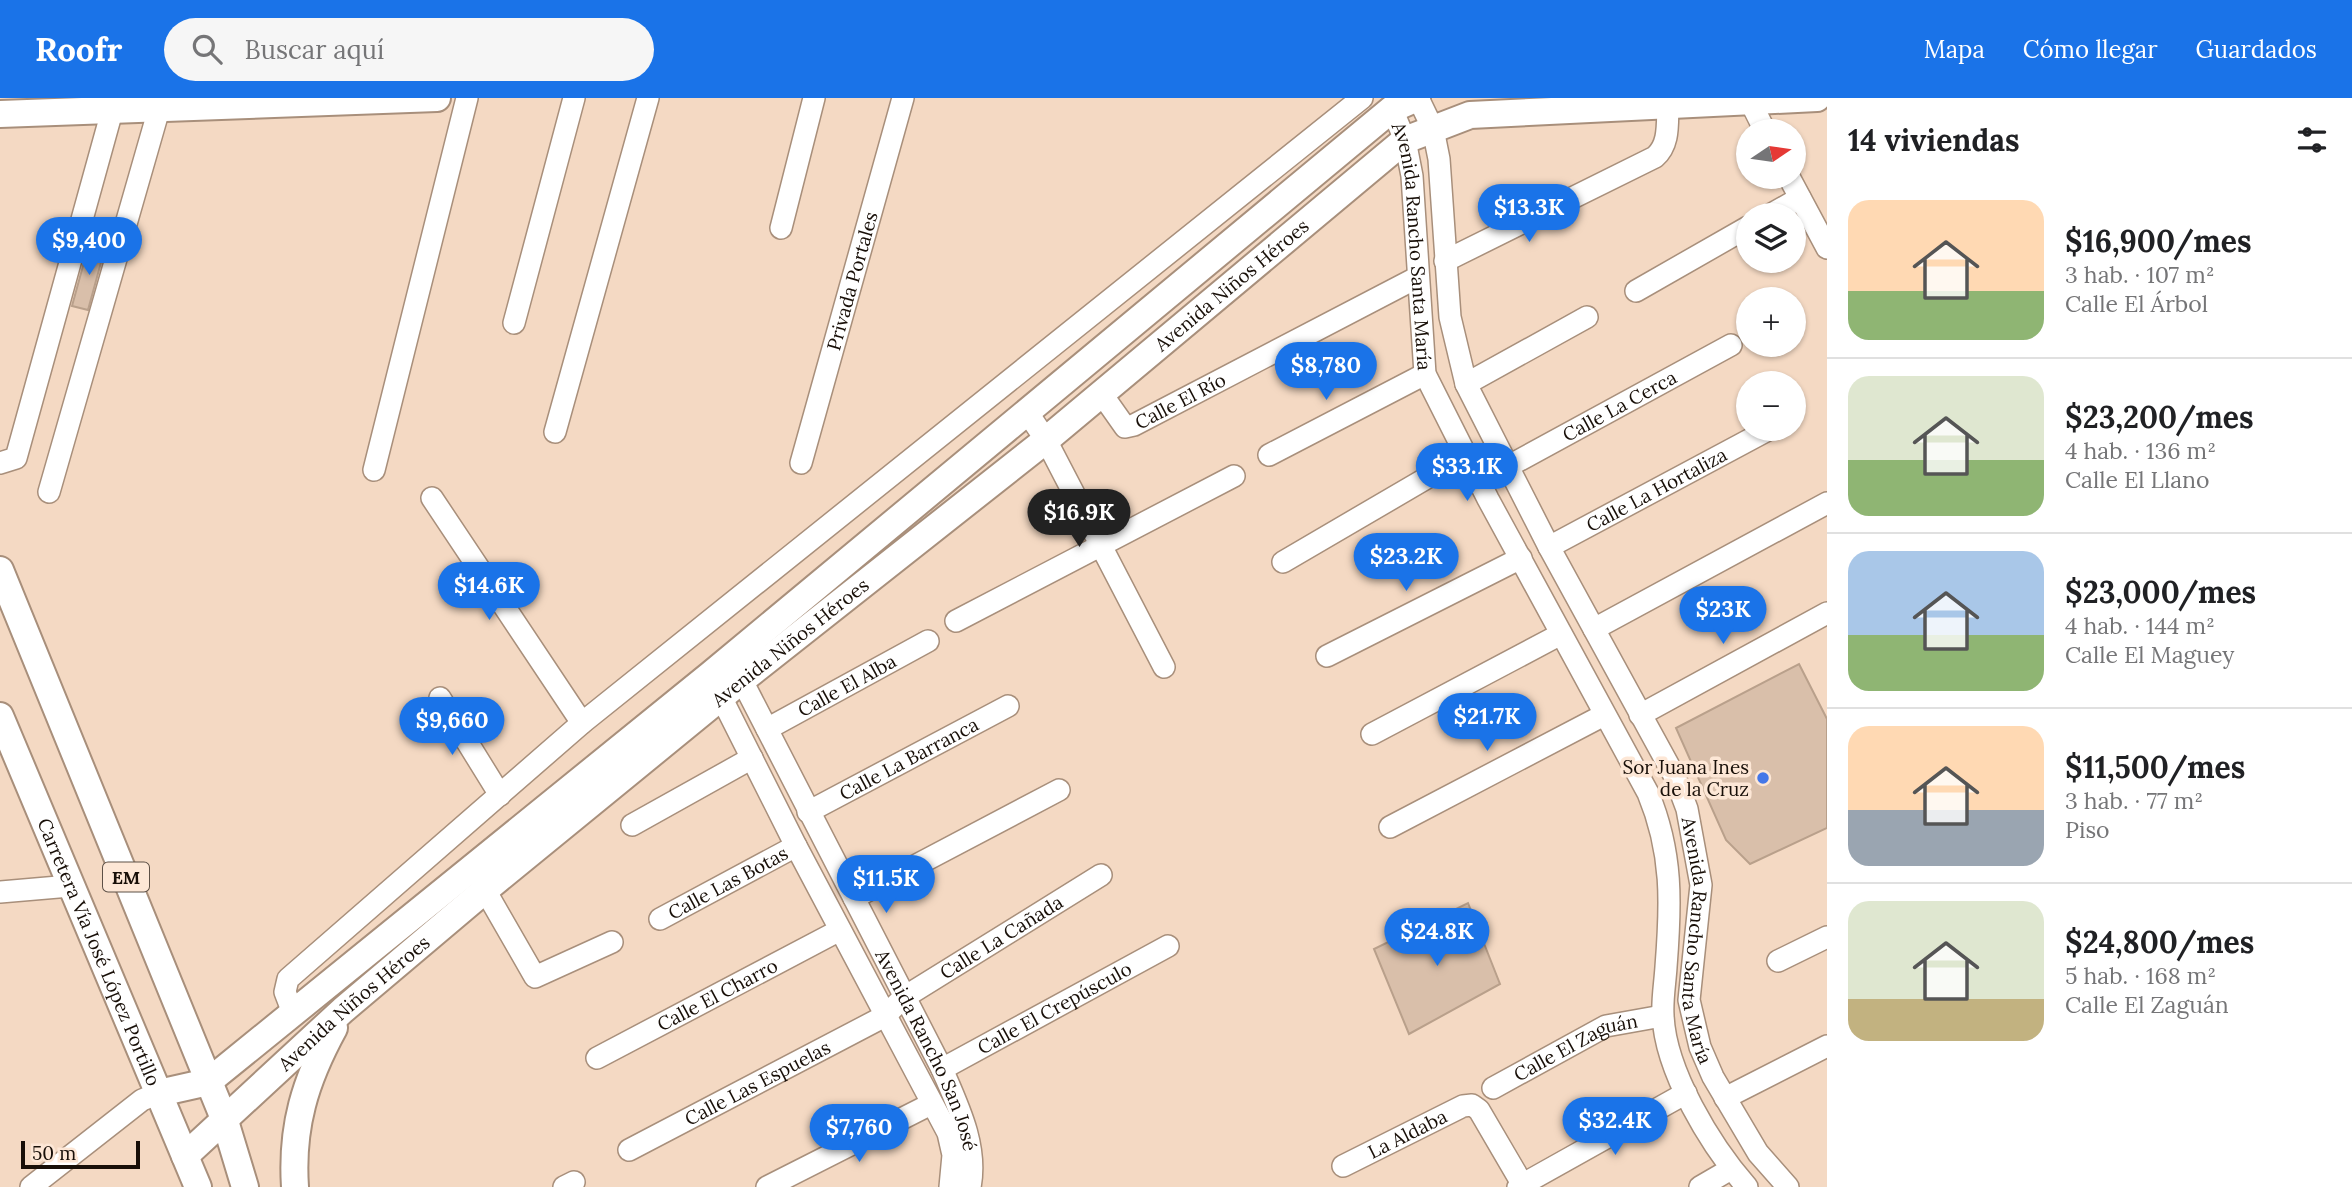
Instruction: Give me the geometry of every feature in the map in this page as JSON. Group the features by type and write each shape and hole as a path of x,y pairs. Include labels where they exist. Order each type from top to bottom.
{"main road":[{"path":"0,114 437,98"},
{"name":"Avenida Niños Héroes","path":"185,1156 343,1010 485,890 1027,412 1387,104 1418,98"},
{"name":"Avenida Niños Héroes","path":"159,1093 208,1082 726,677 1046,440 1405,140 1469,116 1749,99 1817,98"},
{"name":"EM","path":"0,570 225,1121 245,1187"},
{"name":"Carretera Vía José López Portillo","path":"1,719 198,1187"},
{"path":"295,1187 293,1150 303,1097 318,1057 343,1010"}],"street":[{"path":"374,470 467,98"},
{"path":"514,323 574,98"},
{"path":"555,432 648,98"},
{"path":"781,228 814,98"},
{"name":"Privada Portales","path":"801,463 903,98"},
{"path":"293,1013 285,992 288,979 582,723 1362,98"},
{"name":"Avenida Rancho Santa María","path":"1418,98 1433,129 1439,159 1450,317 1466,384 1511,476 1675,777 1695,842 1701,885 1689,1000 1700,1047 1725,1098 1758,1153 1788,1187"},
{"path":"1749,99 1759,119"},
{"name":"Avenida Rancho Santa María","path":"1387,104 1405,140 1412,176 1425,374 1488,499 1648,793 1664,837 1670,906 1662,1016 1673,1063 1686,1093 1731,1169 1747,1187"},
{"path":"1445,261 1655,157 1663,150 1668,104"},
{"path":"49,492 159,109"},
{"path":"0,463 16,458 112,111"},
{"path":"1795,189 1827,248"},
{"path":"1791,203 1800,198"},
{"path":"1636,291 1736,234"},
{"name":"Calle El Río","path":"1101,393 1125,427 1134,425 1418,277"},
{"path":"1466,384 1587,317"},
{"name":"Calle La Cerca","path":"1488,499 1511,476 1731,345"},
{"path":"1269,455 1425,374"},
{"path":"1027,412 1046,440 1164,667"},
{"name":"Calle La Hortaliza","path":"1549,547 1747,441"},
{"path":"1283,562 1466,456"},
{"path":"956,621 1234,475"},
{"path":"432,498 582,723"},
{"path":"1594,629 1827,503"},
{"path":"1507,533 1534,517"},
{"path":"1327,656 1521,558"},
{"path":"1640,715 1827,613"},
{"path":"1372,734 1561,634"},
{"name":"Calle El Alba","path":"766,729 928,641"},
{"name":"Avenida Rancho San José","path":"726,677 766,729 942,1069 962,1114 971,1150 970,1187"},
{"name":"Avenida Rancho San José","path":"726,677 752,758 948,1133 953,1155 950,1187"},
{"path":"440,698 500,794"},
{"name":"Calle La Barranca","path":"808,812 1008,706"},
{"path":"1390,827 1604,715"},
{"path":"632,825 752,758"},
{"path":"854,898 1059,790"},
{"name":"Calle Las Botas","path":"660,919 796,846"},
{"name":"Calle La Cañada","path":"885,1016 903,998 1101,875"},
{"path":"0,892 70,887"},
{"path":"485,890 535,977 612,942"},
{"name":"Calle El Charro","path":"597,1059 840,930"},
{"path":"1778,961 1827,937"},
{"name":"Calle El Crepúsculo","path":"942,1069 1168,946"},
{"name":"Calle Las Espuelas","path":"629,1150 885,1016"},
{"name":"Calle El Zaguán","path":"1493,1088 1606,1026 1662,1016"},
{"path":"1725,1098 1827,1046"},
{"path":"32,1187 142,1100 159,1093"},
{"path":"1522,1186 1686,1093"},
{"path":"767,1187 931,1104"},
{"name":"La Aldaba","path":"1343,1166 1463,1106 1472,1105 1479,1110 1522,1186"},
{"path":"1700,1187 1731,1169"}],"building":[{"path":"89,244 105,248 88,310 72,306"},
{"name":"Sor Juana Ines de la Cruz","path":"1799,664 1827,719 1827,828 1750,864 1726,840 1676,728"},
{"path":"1468,903 1500,984 1409,1034 1374,949"}],"place":[{"name":"Sor Juana Ines de la Cruz","path":"1763,778"}]}
